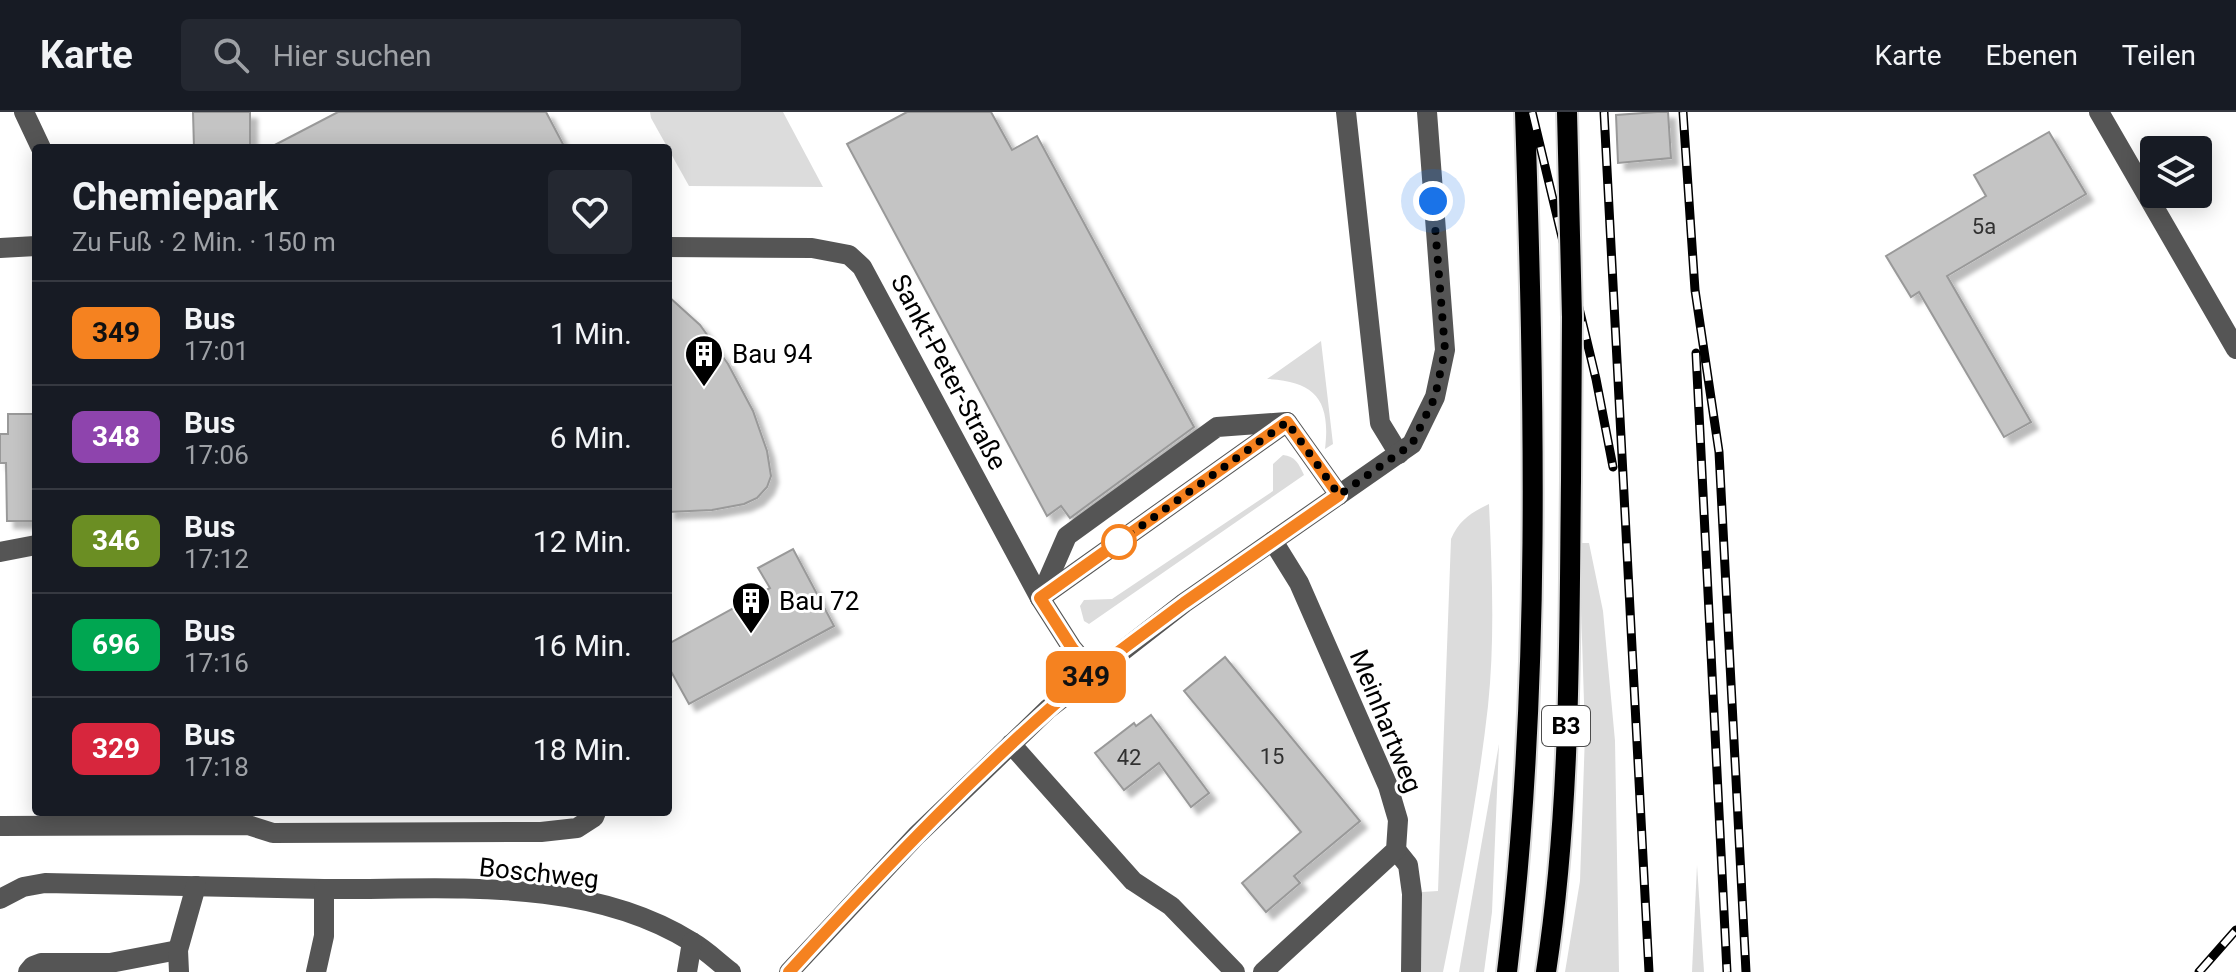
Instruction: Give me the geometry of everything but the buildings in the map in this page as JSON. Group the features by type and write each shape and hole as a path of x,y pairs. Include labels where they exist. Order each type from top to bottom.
{"main road":[{"name":"B3","path":"1507,972 1528,762 1531,314 1525,112"},
{"name":"B3","path":"1546,972 1558,881 1565,763 1572,317 1567,112"}],"street":[{"path":"24,112 39,144"},
{"path":"1346,112 1380,423 1406,449"},
{"path":"789,972 916,836 1011,744 1092,672 1184,603 1406,449 1435,397 1445,350 1427,112"},
{"path":"2099,112 2236,349"},
{"path":"0,248 32,246"},
{"name":"Sankt-Peter-Straße","path":"672,247 812,248 849,255 862,267 1040,598 1072,648 1092,672"},
{"path":"1287,422 1339,495"},
{"path":"1040,598 1287,422"},
{"path":"1040,598 1067,536 1217,427 1287,422"},
{"name":"Meinhartweg","path":"1273,541 1299,583 1388,786 1398,820 1396,850"},
{"path":"0,552 32,546"},
{"path":"1011,744 1133,881 1171,906 1235,972"},
{"path":"0,826 248,825 273,833 541,832 577,828 594,816"},
{"path":"1263,972 1396,850 1408,865 1410,879 1411,972"},
{"name":"Boschweg","path":"0,899 23,887 45,883 496,891 604,905 692,942 731,972"},
{"path":"179,972 178,950 196,886"},
{"path":"316,972 324,936 324,889"},
{"path":"687,972 692,942"},
{"path":"28,972 41,963 109,967 178,950"}],"shaded area":[{"path":"650,112 783,112 823,187 689,186 672,156 672,144 666,144"},
{"path":"1321,341 1333,444 1325,449 1325,418 1316,396 1297,384 1267,379"},
{"path":"1283,455 1296,461 1304,475 1089,624 1084,621 1080,606 1084,600 1112,599 1273,491 1273,464"},
{"path":"1489,504 1492,656 1479,773 1443,972 1421,972 1422,892 1438,891 1451,539 1467,517"},
{"path":"1579,543 1589,543 1603,611 1615,741 1619,972 1565,972 1580,881 1585,734"},
{"path":"1499,744 1492,912 1484,972 1459,972"},
{"path":"1697,865 1704,972 1692,972"}],"railway":[{"path":"1532,112 1596,379 1613,467"},
{"path":"1604,112 1649,972"},
{"path":"1683,112 1695,290 1719,452 1746,972"},
{"path":"1696,353 1727,972"},
{"path":"2199,972 2236,930"}],"bus line":[{"name":"349","path":"789,972 916,836 1048,709 1092,672 1072,648 1040,598 1287,422 1339,495 1105,662"}],"place":[{"name":"Bau 94","path":"704,388"},
{"name":"Bau 72","path":"751,635"}],"route":[{"path":"1119,542 1287,422 1339,495 1412,444 1435,397 1445,350 1433,201"}]}
